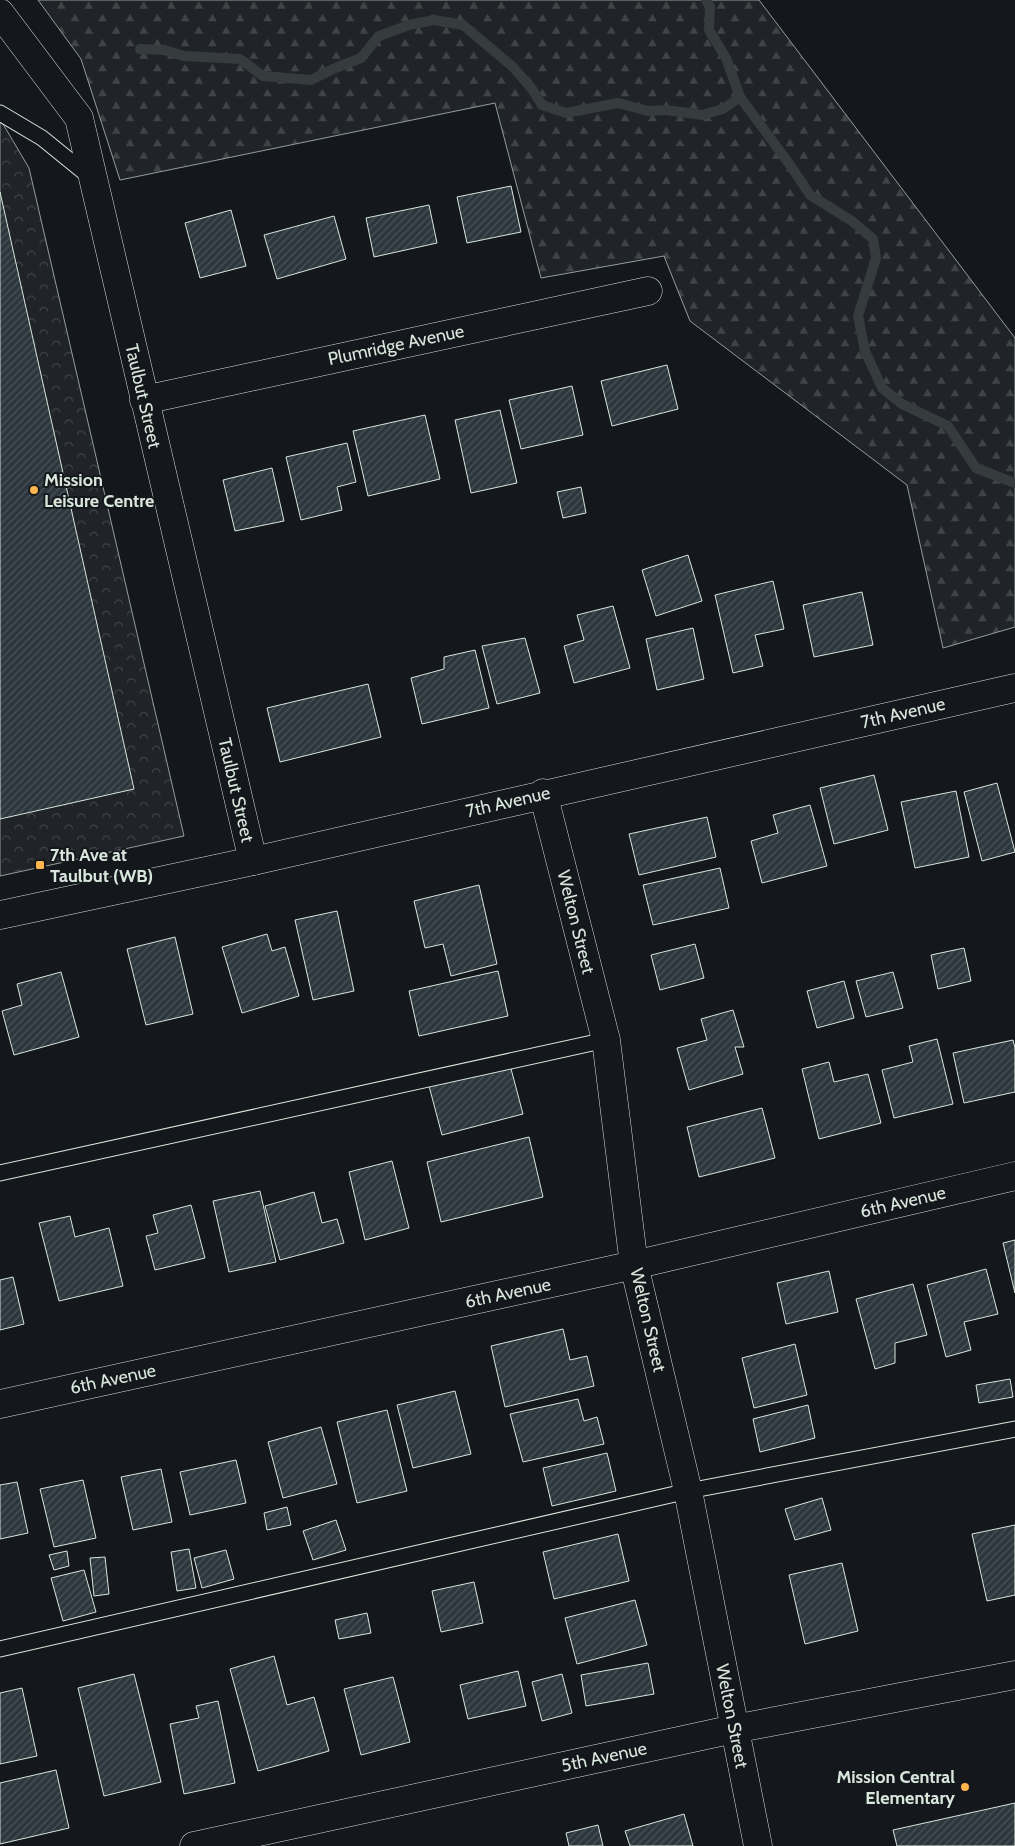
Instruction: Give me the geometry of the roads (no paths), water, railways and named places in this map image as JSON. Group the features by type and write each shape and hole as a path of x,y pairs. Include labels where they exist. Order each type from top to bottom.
{"street":[{"name":"Taulbut Street","path":"0,13 79,118 253,861"},
{"name":"Plumridge Avenue","path":"144,400 648,291"},
{"name":"7th Avenue","path":"0,915 253,861 1015,688"},
{"name":"Welton Street","path":"543,794 606,1040 634,1265 688,1491 758,1846"},
{"name":"6th Avenue","path":"0,1404 634,1265 1015,1176"},
{"name":"5th Avenue","path":"194,1846 734,1729 1015,1675"}],"lane":[{"path":"0,113 42,138 93,179"},
{"path":"0,1173 606,1040"},
{"path":"0,1649 688,1491 1015,1429"}],"waterway":[{"path":"706,0 710,7 709,30 726,58 740,97"},
{"path":"140,49 164,50 184,56 240,59 263,76 311,80 361,58 379,36 409,25 434,20 463,25 513,67 532,89 542,105 566,113 618,103 648,111 666,110 702,115 723,109 740,97 810,195 852,221 873,239 876,258 858,316 865,351 882,388 902,404 948,426 976,468 1015,483"}],"place":[{"name":"Mission Leisure Centre","path":"34,490"},
{"name":"7th Ave at Taulbut (WB)","path":"40,865"},
{"name":"Mission Central Elementary","path":"965,1787"}]}
